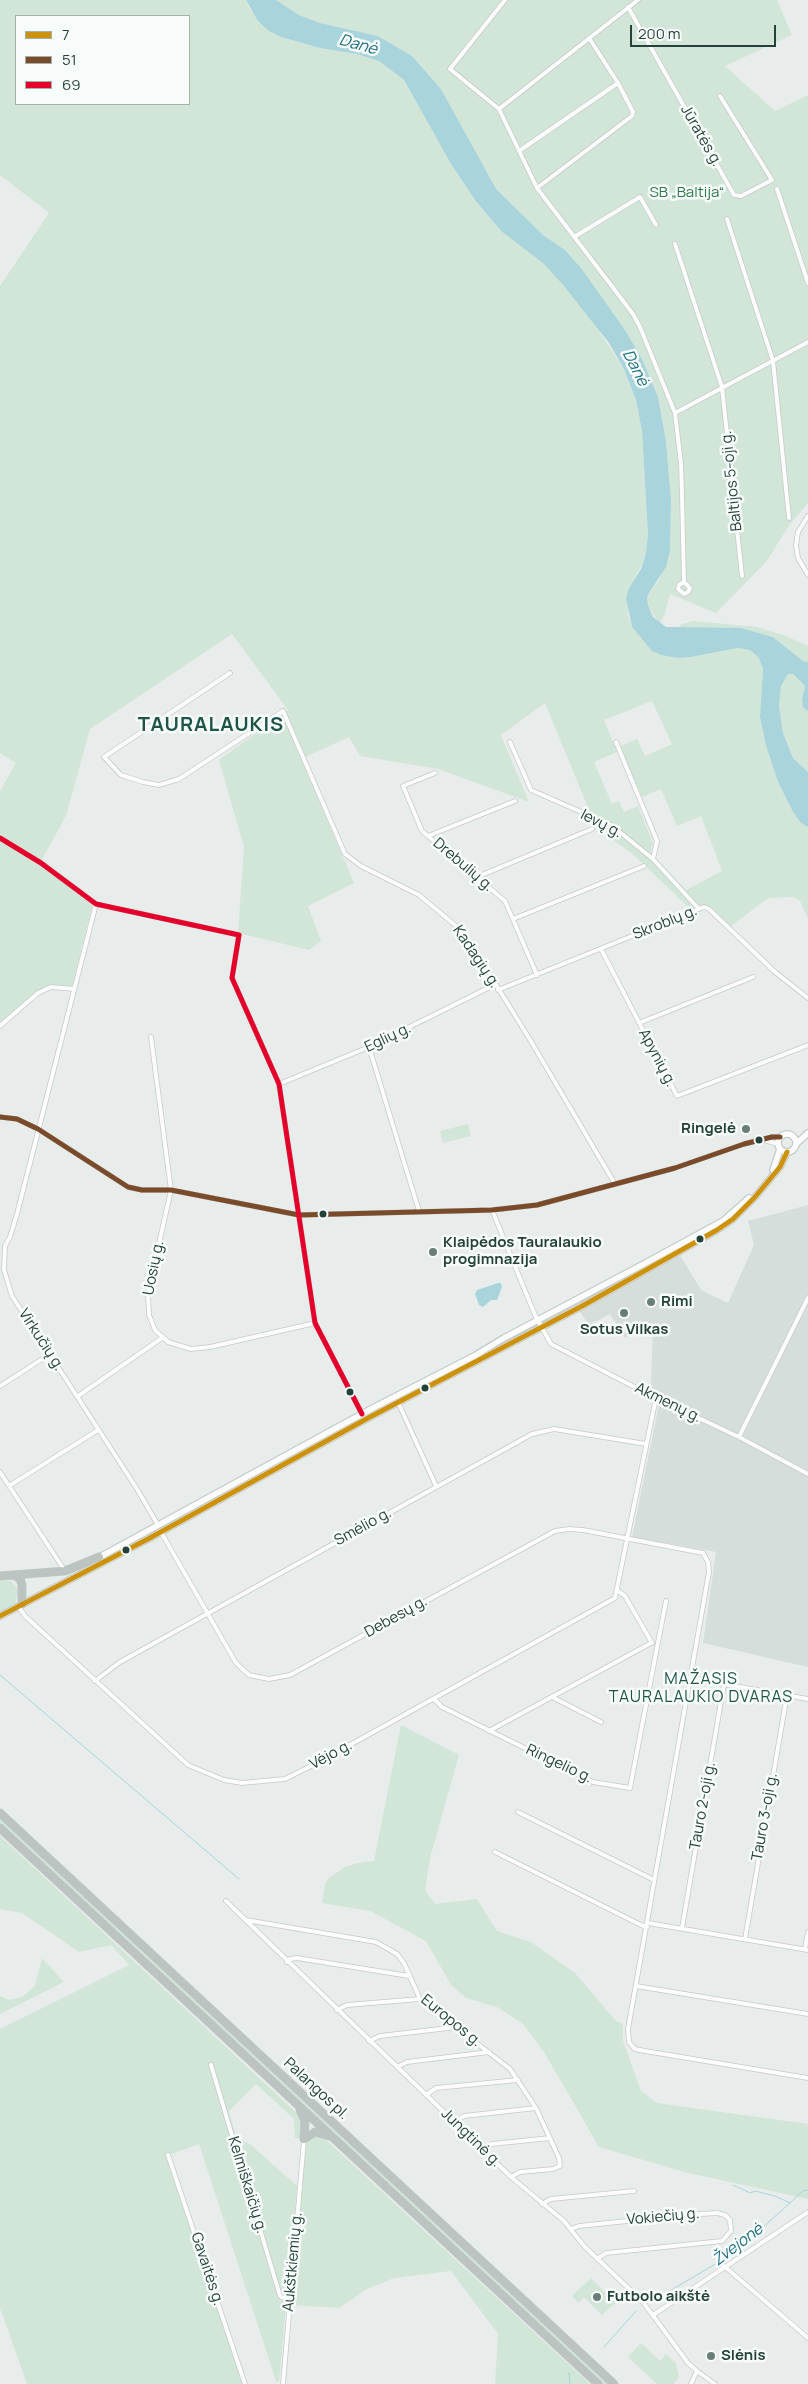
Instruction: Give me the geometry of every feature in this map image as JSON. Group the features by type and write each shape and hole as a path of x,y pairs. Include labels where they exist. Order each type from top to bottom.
{"highway":[{"path":"0,1576 65,1571 99,1557"},
{"path":"14,1575 20,1579 22,1585 20,1605"},
{"name":"Palangos pl.","path":"0,1813 614,2384"},
{"name":"Palangos pl.","path":"0,1828 598,2384"},
{"path":"299,2106 305,2121 304,2139"},
{"path":"304,2139 315,2132 331,2136"}],"main road":[{"path":"63,1582 99,1557 158,1524 476,1355 723,1220 748,1199 774,1170 780,1138 788,1134 793,1136 808,1132"},
{"path":"0,1616 161,1532 398,1402 541,1327 729,1222 743,1210 772,1177 787,1152 792,1150 808,1132"},
{"path":"793,1136 796,1144"},
{"path":"779,1146 787,1152"}],"street":[{"path":"505,0 450,69 499,109 538,188 637,322 675,413 681,464 684,582"},
{"path":"499,109 638,0"},
{"name":"Jūratės g.","path":"628,7 734,195 741,196 772,180 720,96"},
{"path":"538,188 632,116 633,112 618,83 589,38"},
{"path":"519,151 618,83"},
{"path":"777,189 808,283"},
{"path":"574,237 640,197 656,226"},
{"path":"727,219 772,361 789,518"},
{"name":"Baltijos 5-oji g.","path":"676,244 722,387 742,576"},
{"path":"675,413 808,342"},
{"path":"808,516 796,537 798,558 808,575"},
{"name":"Kadagių g.","path":"230,673 104,757 121,775 159,785 179,779 283,711 345,854 361,866 419,895 455,924 475,951 494,985 529,1038 615,1184"},
{"name":"Ievų g.","path":"510,742 531,790 611,825 653,859 698,908"},
{"path":"616,742 657,841 653,859"},
{"name":"Drebulių g.","path":"435,773 403,786 422,832 504,901 514,919 538,975"},
{"path":"428,836 515,801"},
{"path":"477,877 592,830"},
{"path":"0,838 41,863 96,904 239,935 232,978 279,1084 315,1323 362,1414"},
{"path":"514,919 644,866"},
{"name":"Virkučių g.","path":"96,904 17,1214 10,1237 5,1246 2,1279 158,1524"},
{"name":"Skroblų g.","path":"498,990 698,908 709,909 739,940 808,998"},
{"name":"Apynių g.","path":"601,949 677,1096 808,1045"},
{"path":"639,1023 753,976"},
{"name":"Eglių g.","path":"279,1084 369,1047 494,985"},
{"path":"0,1026 38,993 51,987 74,989"},
{"name":"Uosių g.","path":"151,1037 170,1190 147,1300 150,1320 162,1338"},
{"path":"369,1047 419,1211"},
{"path":"0,1117 17,1119 38,1129 128,1187 142,1190 170,1190 299,1215 492,1210 537,1206 675,1168 761,1140 772,1137 780,1138"},
{"path":"761,1140 779,1146"},
{"name":"Akmenų g.","path":"492,1210 548,1340 562,1351 656,1398 739,1436 808,1474"},
{"path":"739,1436 808,1298"},
{"path":"78,1396 162,1338 186,1348 202,1348 315,1323"},
{"path":"0,1386 50,1354"},
{"path":"656,1398 618,1592 625,1596 652,1643 659,1645 666,1601"},
{"path":"398,1402 436,1486"},
{"path":"9,1486 98,1430"},
{"name":"Smėlio g.","path":"95,1681 120,1662 532,1434 546,1430 563,1430 646,1444"},
{"path":"0,1472 65,1571"},
{"name":"Debesų g.","path":"158,1524 236,1663 243,1671 258,1678 280,1678 290,1675 555,1531 576,1529 700,1552 707,1559 709,1572 690,1678"},
{"name":"Vėjo g.","path":"20,1605 20,1612 188,1765 208,1775 242,1783 266,1782 293,1776 611,1601 618,1592"},
{"path":"489,1730 652,1643"},
{"name":"Ringelio g.","path":"434,1698 442,1707 593,1782 630,1788 659,1645"},
{"path":"808,1699 690,1678 628,2029 629,2042 636,2049 808,2078"},
{"name":"Tauro 2-oji g.","path":"682,1928 724,1684"},
{"name":"Tauro 3-oji g.","path":"745,1939 787,1695"},
{"path":"552,1697 600,1722"},
{"path":"518,1812 654,1880"},
{"path":"495,1852 641,1925 648,1924 682,1928 806,1949 808,1932"},
{"name":"Jungtinė g.","path":"226,1901 511,2177 571,2229 597,2259 643,2302 688,2363 715,2384"},
{"name":"Europos g.","path":"244,1920 376,1942 397,1954 420,1999 510,2069 536,2108 561,2162 560,2166 520,2172 511,2177"},
{"path":"287,1962 290,1959 297,1958 409,1976"},
{"path":"636,1986 808,2014"},
{"path":"337,2010 347,2005 420,1999"},
{"path":"369,2041 380,2036 457,2027"},
{"path":"397,2068 407,2062 489,2052"},
{"name":"Kelmiškaičių g.","path":"211,2066 280,2296 289,2301"},
{"path":"426,2095 436,2088 518,2080"},
{"path":"454,2122 464,2116 536,2108"},
{"path":"483,2150 492,2144 550,2138"},
{"name":"Aukštkiemių g.","path":"283,2384 304,2139"},
{"name":"Gavaitės g.","path":"168,2155 245,2384"},
{"path":"542,2204 551,2198 634,2191"},
{"path":"653,2315 724,2266 808,2212"},
{"name":"Vokiečių g.","path":"571,2229 579,2226 717,2213 725,2215 730,2220 731,2230 722,2241 606,2253 597,2259"},
{"path":"724,2266 808,2338"},
{"path":"690,2384 696,2371"}],"shaded area":[{"path":"808,1205 808,1667 703,1643 716,1552 632,1537 661,1395 651,1388 653,1324 625,1338 610,1314 589,1325 579,1310 680,1255 701,1290 728,1303 754,1245 748,1221"}],"green space":[{"path":"0,0 246,0 249,8 281,37 320,48 357,54 379,61 404,80 451,164 475,200 501,231 544,264 564,286 587,313 624,369 636,400 642,431 648,535 646,553 640,569 629,588 628,615 632,627 652,651 661,655 677,658 691,657 738,648 750,650 759,658 763,669 760,717 766,746 778,782 793,812 801,823 808,827 808,919 800,901 794,897 768,898 730,927 708,906 700,905 690,909 636,857 596,827 545,703 501,735 529,802 438,769 360,756 349,737 301,759 354,883 308,906 321,941 309,950 238,933 244,847 219,760 288,710 232,634 90,729 66,816 41,861 0,835 0,791 16,763 0,753 0,286 49,213 0,175","holes":["652,701 672,744 645,756 637,739 619,747 642,797 661,789 677,826 701,816 722,871 686,890 650,852 653,843 638,806 624,812 619,801 612,804 594,762 617,752 604,720"]},
{"name":"SB „Baltija“","path":"276,0 777,0 792,35 725,66 775,111 808,95 808,503 790,524 766,562 716,613 670,594 664,616 659,624 648,605 647,597 660,578 670,550 671,500 666,440 658,397 642,359 581,268 565,250 543,235 495,189 441,89 412,56 378,36 320,23 299,15"},
{"path":"693,621 758,627 786,636 808,646 808,662 803,661 773,637 741,628 676,629 682,624"},
{"path":"788,674 793,674 805,686 802,700 808,711 808,772 793,758 783,733 779,706 781,686"},
{"path":"0,841 39,865 91,904 92,907 72,986 50,985 36,992 0,1022"},
{"path":"468,1124 471,1136 443,1143 440,1131"},
{"path":"0,1580 11,1581 19,1590 15,1604 0,1612"},
{"path":"401,1725 459,1755 430,1858 425,1890 435,1904 477,1899 497,1931 531,1942 575,1973 616,2021 623,2024 623,2041 641,2091 657,2103 808,2124 808,2199 688,2173 599,2147 544,2052 523,2024 497,2007 466,1998 451,1985 426,1941 370,1911 322,1903 325,1884 329,1878 345,1867 374,1861"},
{"path":"0,1819 609,2384 603,2384 78,1897 0,1823"},
{"path":"0,1836 302,2118 300,2139 295,2138 294,2119 256,2084 229,2111 236,2137 250,2144 297,2186 279,2382 276,2381 199,2144 166,2156 243,2384 27,2384 0,2308 0,2029 129,1965 111,1945 79,1952 22,1913 0,1909"},
{"path":"42,1958 64,1982 0,2014 0,1996 9,2000 22,1997 35,1986"},
{"path":"312,2136 325,2139 590,2384 495,2384 498,2334 451,2271 394,2278 367,2289 339,2308 292,2305 305,2146"},
{"name":"Futbolo aikštė","path":"591,2278 615,2303 602,2315 584,2297 578,2303 572,2296"},
{"path":"641,2343 660,2361 666,2354 676,2363 679,2378 673,2384 657,2384 628,2357"}],"water":[{"name":"Danė","path":"246,0 276,0 299,15 320,23 378,36 412,56 441,89 496,189 543,235 565,250 581,268 625,330 642,359 658,397 666,441 671,500 670,550 666,567 647,597 648,605 653,617 666,627 741,628 773,637 803,661 808,662 808,711 803,707 802,700 805,686 793,674 788,674 781,686 779,706 783,733 793,758 808,772 808,827 801,823 793,812 778,782 766,746 760,717 763,669 759,658 750,650 738,648 691,657 677,658 661,655 652,651 632,627 626,598 629,588 641,569 646,553 648,535 642,431 636,400 624,369 609,343 544,264 501,231 475,200 451,164 404,80 379,61 357,54 320,48 281,37 269,31 258,21"},
{"path":"501,1283 502,1287 497,1300 491,1300 483,1307 479,1305 475,1294 477,1290"}],"waterway":[{"path":"0,1675 239,1879"},
{"path":"733,2185 750,2193 755,2191 775,2196 790,2203 803,2191 808,2190"},
{"name":"Žvejonė","path":"658,2298 734,2253 790,2203"},
{"name":"Žvejonė","path":"604,2347 636,2311"},
{"name":"Žvejonė","path":"569,2373 570,2384"}],"transit line":[{"name":"69","path":"0,838 41,863 96,904 239,935 232,978 279,1084 315,1323 362,1414"},
{"name":"51","path":"0,1117 17,1119 38,1129 128,1187 142,1190 171,1190 299,1215 492,1210 537,1205 675,1168 744,1144 772,1137 780,1137"},
{"name":"7","path":"0,1616 148,1539 370,1417 584,1305 717,1230 733,1219 755,1197 780,1167 787,1152"}],"place":[{"name":"Ringelė","path":"746,1129"},
{"name":"Klaipėdos Tauralaukio progimnazija","path":"433,1252"},
{"name":"Rimi","path":"651,1302"},
{"name":"Sotus Vilkas","path":"624,1313"},
{"name":"Futbolo aikštė","path":"597,2297"},
{"name":"Slėnis","path":"711,2356"}],"district":[{"name":"TAURALAUKIS","path":"211,725"},
{"name":"MAŽASIS TAURALAUKIO DVARAS","path":"701,1689"}]}
